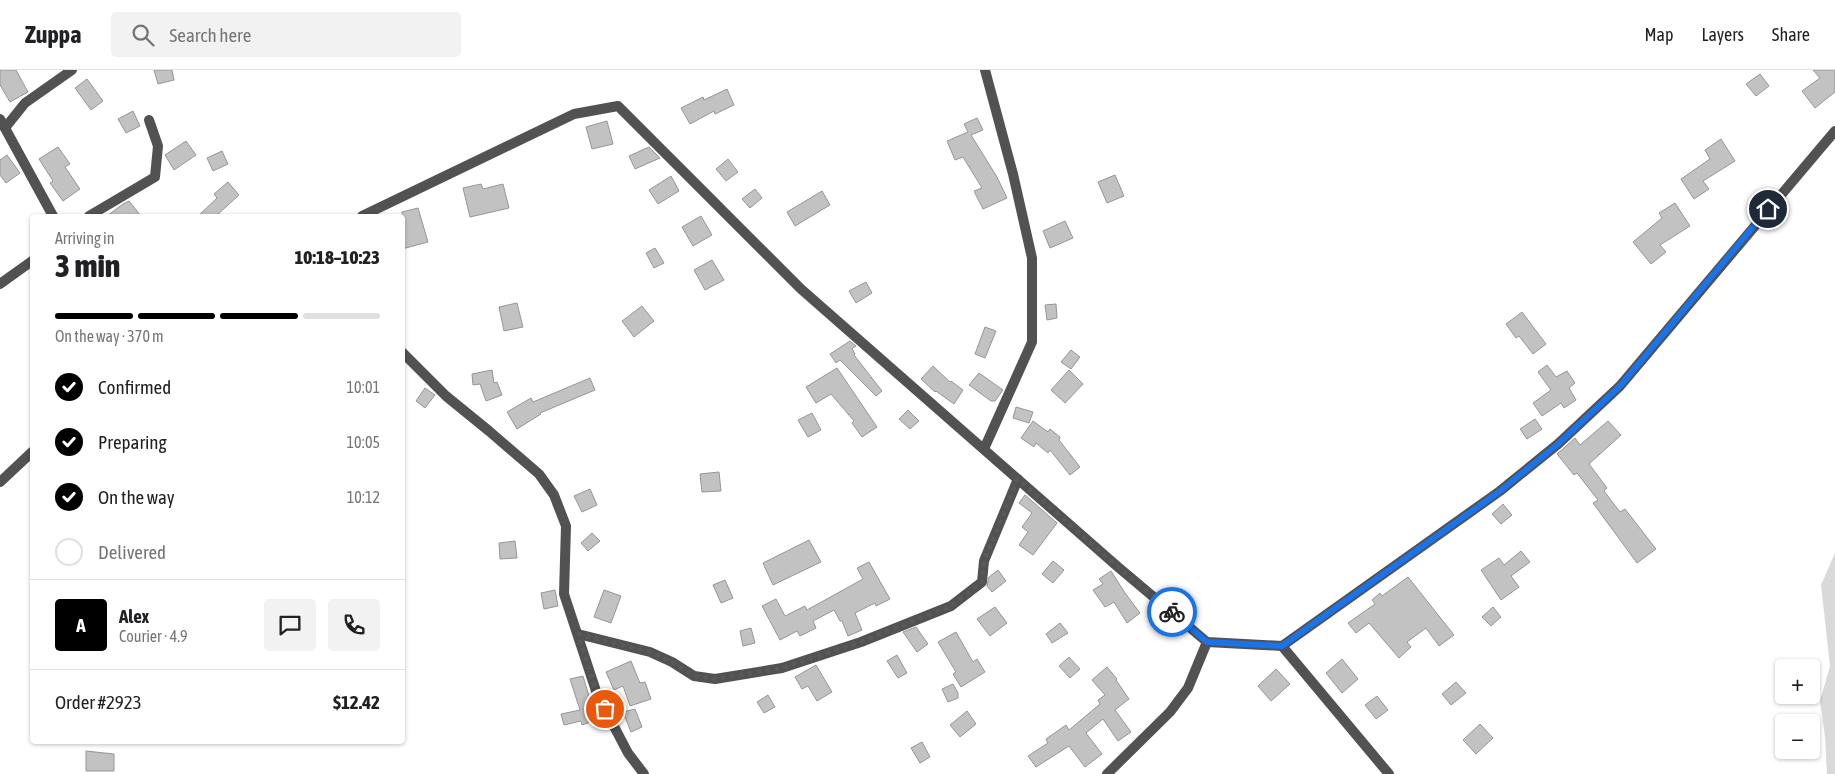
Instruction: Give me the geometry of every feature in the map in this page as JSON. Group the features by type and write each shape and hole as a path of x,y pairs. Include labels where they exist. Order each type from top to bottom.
{"street":[{"path":"52,214 3,123 25,103 72,70"},
{"path":"984,449 1032,342 1032,258 1013,174 985,70"},
{"path":"366,214 574,114 618,106 801,289 1118,567 1207,642 1282,646 1500,491 1558,444 1620,386 1835,131"},
{"path":"92,214 155,178 158,146 149,120"},
{"path":"0,284 30,262"},
{"path":"405,355 446,396 489,430 539,474 554,495 566,526 564,594 597,694 628,753 644,774"},
{"path":"0,482 30,454"},
{"path":"578,634 650,652 672,662 694,676 716,679 782,668 860,642 951,606 982,582 984,561 1018,479"},
{"path":"1107,774 1170,712 1188,688 1207,642"},
{"path":"1282,646 1388,774"}],"shaded area":[{"path":"1835,553 1835,774 1827,774 1825,737 1820,701 1830,666 1821,585"}],"building":[{"path":"0,70 16,70 28,92 10,102 0,85"},
{"path":"154,70 172,70 174,80 158,84"},
{"path":"1813,70 1835,70 1835,92 1815,108 1802,91 1820,78"},
{"path":"1760,74 1769,86 1756,96 1746,84"},
{"path":"87,79 103,101 91,110 75,88"},
{"path":"727,89 734,105 715,114 714,111 690,124 681,108 703,97 704,100"},
{"path":"133,111 140,126 126,133 118,119"},
{"path":"977,118 983,130 971,135 997,177 1007,198 983,209 974,191 982,188 963,157 955,160 947,141 968,132 964,124"},
{"path":"607,121 613,144 592,149 586,127"},
{"path":"1721,139 1735,161 1703,181 1709,189 1694,199 1681,179 1710,159 1705,150"},
{"path":"186,141 196,155 174,170 165,155"},
{"path":"58,147 70,164 65,167 80,189 63,201 50,183 53,181 39,159"},
{"path":"649,147 660,158 635,169 629,156"},
{"path":"222,151 228,164 213,171 207,158"},
{"path":"7,155 20,173 6,183 0,175 0,160"},
{"path":"728,159 738,172 726,181 716,169"},
{"path":"1115,175 1124,196 1107,203 1098,182"},
{"path":"671,176 679,191 658,204 649,190"},
{"path":"228,182 239,195 218,214 200,214 217,198 214,194"},
{"path":"481,184 483,189 503,184 509,208 470,217 463,188"},
{"path":"755,189 762,198 750,208 742,199"},
{"path":"822,191 830,205 795,226 787,212"},
{"path":"129,201 139,214 110,214"},
{"path":"1675,203 1690,226 1660,245 1666,252 1651,264 1633,242 1662,218 1659,213"},
{"path":"418,208 428,242 405,248 405,214 402,214 402,212"},
{"path":"701,216 712,235 693,246 682,227"},
{"path":"1065,221 1073,238 1050,248 1043,231"},
{"path":"655,248 664,263 654,268 646,253"},
{"path":"712,260 724,280 705,290 694,270"},
{"path":"866,282 872,293 856,303 849,291"},
{"path":"517,303 523,327 504,331 499,307"},
{"path":"1056,304 1057,318 1047,320 1045,305"},
{"path":"642,306 654,321 634,337 622,321"},
{"path":"1522,312 1546,344 1533,354 1519,336 1516,338 1506,324"},
{"path":"985,327 996,331 985,358 975,354"},
{"path":"850,341 856,346 852,349 854,355 882,391 876,396 840,360 836,363 830,354"},
{"path":"1071,350 1080,357 1071,369 1061,362"},
{"path":"1547,365 1556,377 1567,371 1575,383 1569,388 1576,400 1564,408 1561,403 1542,416 1533,403 1551,390 1538,372"},
{"path":"933,366 950,382 963,390 954,404 935,392 921,379"},
{"path":"837,368 877,427 862,437 852,423 854,421 831,394 816,403 806,387"},
{"path":"492,370 494,383 497,382 502,395 486,401 480,384 473,385 472,374"},
{"path":"1069,370 1083,384 1065,403 1051,390"},
{"path":"979,373 1003,390 995,401 991,401 969,385"},
{"path":"590,378 595,390 540,413 517,429 507,412 531,398 533,402"},
{"path":"425,388 435,395 425,408 416,401"},
{"path":"1016,407 1033,412 1029,423 1013,418"},
{"path":"908,410 919,421 910,429 899,419"},
{"path":"812,413 821,430 808,437 798,420"},
{"path":"1535,419 1542,429 1527,439 1520,429"},
{"path":"1033,421 1048,432 1050,429 1060,437 1059,440 1080,467 1070,475 1050,450 1048,453 1036,443 1034,447 1021,438"},
{"path":"1608,421 1621,435 1589,464 1607,488 1604,491 1620,512 1625,509 1656,549 1637,563 1593,503 1598,500 1577,473 1574,475 1557,454 1575,438 1580,445"},
{"path":"719,472 721,491 702,492 700,474"},
{"path":"590,489 597,505 582,512 574,496"},
{"path":"1025,495 1057,523 1033,555 1019,545 1028,532 1022,527 1032,513 1019,503"},
{"path":"1503,504 1512,515 1501,524 1492,514"},
{"path":"592,533 600,541 588,551 581,543"},
{"path":"809,540 821,562 773,585 763,563"},
{"path":"515,541 517,558 500,559 499,543"},
{"path":"1521,551 1530,562 1511,576 1519,587 1501,600 1481,570 1499,558 1504,565"},
{"path":"1053,561 1064,570 1053,583 1042,574"},
{"path":"869,562 890,599 876,606 875,603 855,613 862,630 848,636 842,621 840,621 834,610 813,621 816,628 800,636 797,631 780,640 762,606 776,599 785,616 805,606 807,610 863,579 857,568"},
{"path":"998,570 1006,581 992,592 987,586 989,577"},
{"path":"1111,571 1140,613 1127,623 1114,602 1105,607 1093,590 1103,584 1099,579"},
{"path":"1408,577 1454,635 1439,646 1426,628 1407,642 1411,647 1399,658 1369,623 1356,633 1348,623 1375,604 1372,600 1380,593 1382,596"},
{"path":"725,580 733,598 721,603 713,585"},
{"path":"555,590 558,606 544,609 541,593"},
{"path":"604,590 621,596 611,623 594,617"},
{"path":"995,607 1007,623 990,636 977,619"},
{"path":"1493,607 1501,617 1491,626 1482,617"},
{"path":"1060,623 1068,633 1052,643 1046,634"},
{"path":"916,627 928,644 917,652 903,632"},
{"path":"751,628 755,643 743,646 740,631"},
{"path":"956,632 973,662 977,659 985,672 961,687 953,674 956,672 938,642"},
{"path":"897,655 907,673 898,678 887,661"},
{"path":"1069,657 1080,669 1070,678 1059,666"},
{"path":"1342,659 1358,679 1342,693 1326,673"},
{"path":"631,661 640,683 645,682 651,699 630,706 623,686 614,690 606,672"},
{"path":"816,665 832,692 817,701 808,686 802,689 795,677"},
{"path":"1107,667 1129,699 1115,710 1131,732 1118,741 1103,719 1086,733 1102,754 1085,767 1069,746 1036,767 1028,756 1048,743 1046,739 1066,725 1069,730 1100,704 1098,700 1105,695 1092,680"},
{"path":"1276,669 1290,684 1271,701 1258,686"},
{"path":"583,676 592,706 595,706 602,718 582,725 581,721 564,725 561,714 580,710 570,679"},
{"path":"1456,682 1466,693 1451,705 1442,694"},
{"path":"953,684 958,693 958,698 948,702 942,689"},
{"path":"768,695 775,707 764,713 757,702"},
{"path":"1377,696 1388,710 1376,719 1365,705"},
{"path":"635,709 642,727 631,732 623,712"},
{"path":"967,711 976,724 960,737 950,725"},
{"path":"1480,724 1493,738 1476,754 1463,740"},
{"path":"922,742 930,757 920,763 911,748"},
{"path":"86,751 114,754 114,771 86,771"}],"way so far":[{"path":"605,709 597,694 578,634 650,652 672,662 694,676 716,679 782,668 860,642 951,606 982,582 984,561 1018,479 1172,612"}],"route":[{"path":"1172,612 1207,642 1282,646 1500,491 1558,444 1620,386 1768,209"}]}
